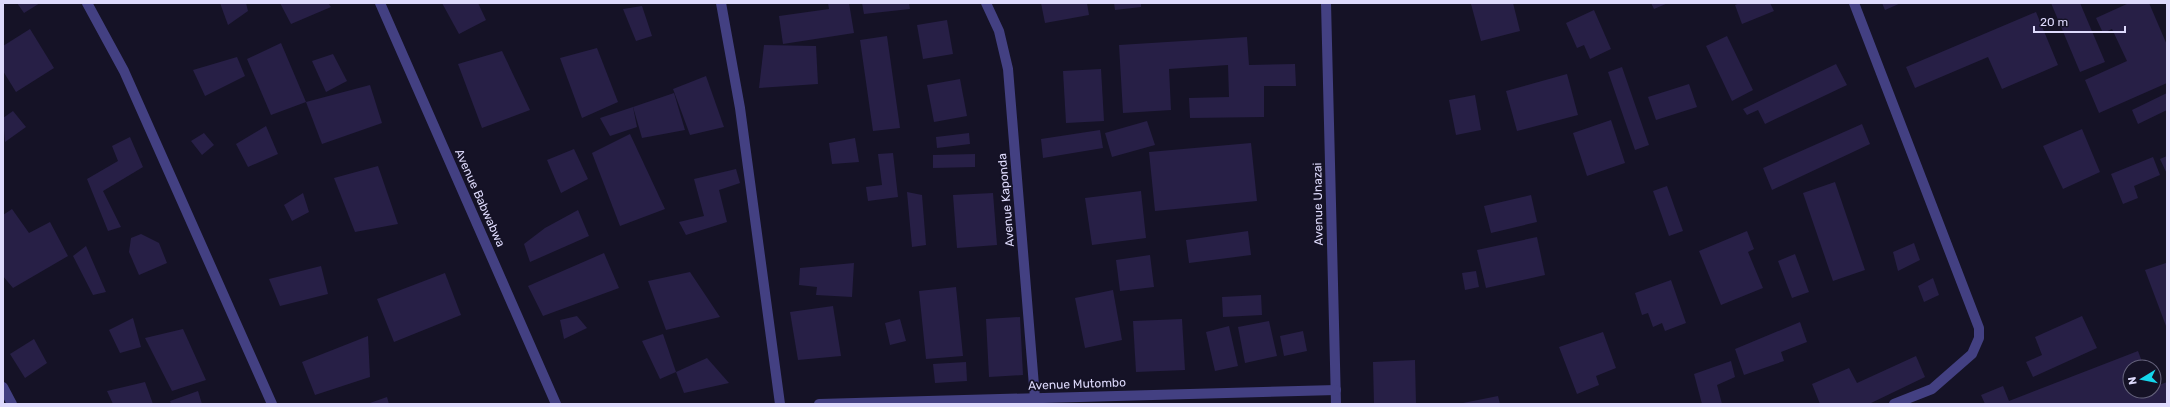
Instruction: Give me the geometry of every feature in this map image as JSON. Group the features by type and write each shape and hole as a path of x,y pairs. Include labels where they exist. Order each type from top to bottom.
{"street":[{"path":"87,3 124,71 272,404"},
{"name":"Avenue Babwabwa","path":"380,3 556,404"},
{"path":"721,3 740,108 780,404"},
{"name":"Avenue Kaponda","path":"986,3 999,31 1008,69 1036,398"},
{"name":"Avenue Unazai","path":"1326,3 1336,404"},
{"path":"1854,3 1979,328 1979,338 1972,354 1932,389 1894,404"},
{"path":"3,387 12,404"},
{"name":"Avenue Mutombo","path":"819,404 1036,398 1091,400 1336,390"}],"building":[{"path":"17,3 40,3 24,13"},
{"path":"220,3 246,3 248,11 228,25"},
{"path":"280,3 328,3 331,7 291,24"},
{"path":"442,3 478,3 486,20 459,34"},
{"path":"828,3 849,3 854,33 783,44 779,16 829,9"},
{"path":"862,3 909,3 910,9 864,14"},
{"path":"1041,3 1087,3 1089,15 1045,23"},
{"path":"1114,3 1141,3 1141,7 1115,10"},
{"path":"1513,3 1520,31 1481,41 1471,4"},
{"path":"1651,3 1668,3 1654,9"},
{"path":"1740,3 1770,3 1774,11 1742,24 1735,5"},
{"path":"1882,3 1901,3 1885,10"},
{"path":"2051,3 2080,3 2105,62 2080,72"},
{"path":"2129,3 2149,3 2167,45 2167,83 2099,113 2085,80 2127,61 2112,29 2103,33 2096,18"},
{"path":"642,6 652,36 636,41 623,9"},
{"path":"1594,10 1611,49 1590,59 1584,45 1577,48 1566,23"},
{"path":"2036,12 2058,65 2002,89 1988,57 1915,88 1906,67"},
{"path":"947,20 953,54 923,59 917,25"},
{"path":"30,29 54,68 16,92 3,71 3,46"},
{"path":"887,36 900,128 873,131 860,40"},
{"path":"1727,36 1753,90 1732,101 1706,46"},
{"path":"1247,37 1249,65 1295,64 1296,86 1264,86 1264,117 1190,118 1189,98 1229,97 1228,65 1169,69 1171,110 1123,113 1119,45"},
{"path":"281,43 306,102 271,115 247,59"},
{"path":"764,45 816,46 818,84 759,88"},
{"path":"597,48 618,102 582,118 560,58"},
{"path":"502,51 530,110 482,128 458,64"},
{"path":"333,54 347,81 326,92 312,61"},
{"path":"237,57 245,76 205,96 193,70"},
{"path":"1836,64 1847,85 1765,124 1758,110 1747,115 1743,109"},
{"path":"1622,67 1649,145 1635,150 1608,72"},
{"path":"1101,69 1104,121 1066,123 1063,71"},
{"path":"1567,74 1578,115 1517,131 1506,91"},
{"path":"706,76 724,127 690,135 673,89"},
{"path":"960,79 967,116 934,122 927,85"},
{"path":"1689,84 1697,107 1656,120 1648,97"},
{"path":"370,85 382,123 322,144 306,102"},
{"path":"674,93 685,130 642,138 633,107"},
{"path":"2167,93 2167,110 2138,124 2132,110"},
{"path":"1475,95 1481,130 1456,135 1449,100"},
{"path":"633,107 637,127 610,136 600,118"},
{"path":"13,111 26,127 5,142 3,118"},
{"path":"1611,120 1625,163 1587,176 1573,133"},
{"path":"1147,121 1155,145 1112,157 1105,133"},
{"path":"1862,124 1870,144 1772,190 1763,168"},
{"path":"266,126 278,154 248,167 236,144"},
{"path":"2082,129 2100,172 2063,189 2043,146"},
{"path":"1100,130 1103,148 1043,158 1041,139"},
{"path":"204,133 214,145 202,155 191,141"},
{"path":"969,133 970,144 937,148 936,137"},
{"path":"630,134 665,209 620,226 592,153"},
{"path":"130,137 143,167 103,191 121,227 108,231 87,179 118,161 112,146"},
{"path":"855,138 859,162 832,164 829,143"},
{"path":"1251,143 1257,201 1155,211 1149,152"},
{"path":"574,149 588,179 561,193 547,160"},
{"path":"893,153 898,197 868,201 866,187 882,185 878,154"},
{"path":"975,154 975,167 933,168 933,155"},
{"path":"2167,156 2167,174 2160,159"},
{"path":"2153,157 2160,175 2134,186 2138,198 2123,204 2111,174"},
{"path":"378,166 398,224 355,232 334,178"},
{"path":"736,169 740,183 719,190 727,222 686,235 679,222 704,216 694,179"},
{"path":"1835,182 1865,270 1833,281 1803,193"},
{"path":"1667,186 1683,231 1669,236 1653,191"},
{"path":"1141,191 1146,238 1092,245 1085,198"},
{"path":"907,192 922,195 926,245 912,247"},
{"path":"303,193 309,212 292,221 284,205"},
{"path":"993,193 997,245 957,248 953,195"},
{"path":"1531,195 1537,222 1491,233 1484,206"},
{"path":"12,209 29,233 50,222 68,256 13,288 3,276 3,215"},
{"path":"578,210 589,236 530,262 524,244 545,228"},
{"path":"1248,231 1251,255 1189,263 1186,240"},
{"path":"1747,231 1754,249 1748,252 1763,288 1721,305 1699,251"},
{"path":"141,234 159,243 167,263 139,275 129,252 131,238"},
{"path":"1537,237 1545,275 1486,288 1477,250"},
{"path":"1914,243 1920,260 1898,271 1893,252"},
{"path":"86,246 106,292 93,295 73,256"},
{"path":"604,253 619,288 543,316 528,286"},
{"path":"1795,254 1809,292 1792,298 1778,261"},
{"path":"1150,255 1154,287 1120,291 1116,260"},
{"path":"854,263 852,297 816,295 817,287 799,285 800,268"},
{"path":"2166,263 2167,326 2145,270"},
{"path":"321,266 328,294 280,306 269,279"},
{"path":"1476,271 1479,287 1465,290 1462,273"},
{"path":"690,272 720,317 666,330 648,281"},
{"path":"445,273 461,315 394,342 377,299"},
{"path":"1933,278 1939,295 1924,302 1918,286"},
{"path":"1671,280 1686,323 1665,331 1662,323 1653,327 1648,313 1642,315 1635,293"},
{"path":"956,287 963,356 926,359 919,291"},
{"path":"1113,290 1122,340 1085,348 1075,298"},
{"path":"1261,295 1262,315 1223,317 1222,297"},
{"path":"833,306 841,356 798,360 790,312"},
{"path":"577,316 587,328 564,339 560,320"},
{"path":"2082,316 2097,348 2033,377 2026,362 2042,355 2035,337"},
{"path":"1020,317 1023,375 989,377 986,319"},
{"path":"133,318 141,347 120,353 109,330"},
{"path":"900,319 906,341 890,345 885,323"},
{"path":"1182,319 1185,370 1136,372 1133,321"},
{"path":"1269,321 1277,356 1245,363 1238,327"},
{"path":"1800,322 1807,342 1781,352 1784,361 1744,375 1735,349"},
{"path":"1229,326 1238,366 1215,371 1206,332"},
{"path":"183,329 206,380 172,391 145,338"},
{"path":"1303,331 1307,351 1284,356 1280,336"},
{"path":"1603,332 1616,368 1596,376 1599,385 1577,394 1559,347"},
{"path":"663,334 676,372 660,379 642,341"},
{"path":"368,336 370,377 315,395 302,362"},
{"path":"34,339 47,363 25,378 10,354"},
{"path":"2138,351 2141,359 2122,359 2122,399 2162,399 2162,384 2167,382 2167,404 1985,404 1981,395 2003,386 2009,401"},
{"path":"1916,356 1925,377 1869,404 1820,404 1812,384 1849,368 1857,383"},
{"path":"707,358 729,383 684,393 676,372"},
{"path":"1415,360 1416,404 1374,404 1373,362"},
{"path":"1731,361 1735,377 1717,385 1722,404 1702,404 1694,374"},
{"path":"966,362 967,381 935,383 933,364"},
{"path":"145,382 153,404 113,404 107,391"},
{"path":"198,391 202,404 171,404 170,401"},
{"path":"1498,396 1500,404 1463,404 1463,403"},
{"path":"387,397 389,404 367,404"}]}
